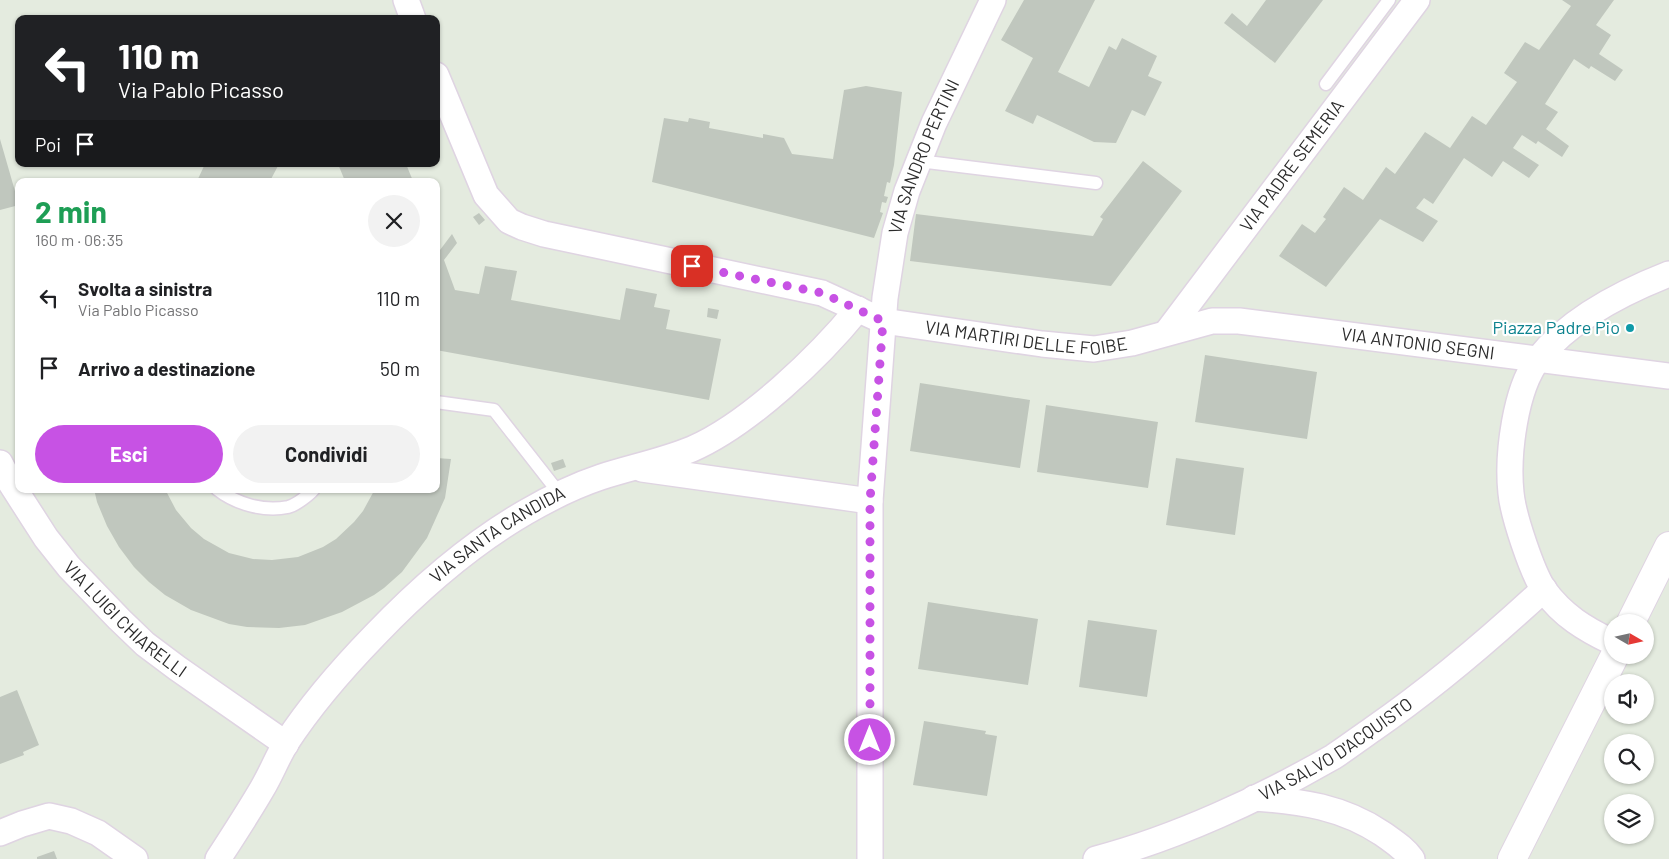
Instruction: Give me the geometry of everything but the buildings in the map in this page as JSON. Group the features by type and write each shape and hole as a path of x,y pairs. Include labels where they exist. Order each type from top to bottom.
{"main road":[{"path":"1635,614 1669,546"},
{"path":"1512,859 1610,664"}],"street":[{"path":"406,0 412,15"},
{"name":"VIA SANDRO PERTINI","path":"883,321 895,233 907,191 934,123 993,0"},
{"name":"VIA PADRE SEMERIA","path":"1167,332 1417,0"},
{"name":"VIA MARTIRI DELLE FOIBE","path":"440,85 480,182 493,204 509,221 522,227 544,234 822,293 883,321 1042,344 1094,348 1132,343 1167,332"},
{"path":"1604,638 1583,628 1572,620 1544,589 1535,572 1514,510 1510,484 1511,451 1519,406 1526,380 1539,358 1566,331 1598,309 1639,286 1669,274"},
{"name":"VIA SANTA CANDIDA","path":"218,859 263,788 286,744 310,708 340,671 445,568 491,534 559,493 601,477 660,461 695,448 728,429 789,380 844,326 858,309"},
{"path":"870,859 870,501 883,321"},
{"name":"VIA ANTONIO SEGNI","path":"1167,332 1212,321 1239,321 1669,376"},
{"name":"VIA LUIGI CHIARELLI","path":"0,463 15,490"},
{"path":"633,468 870,501"},
{"name":"VIA LUIGI CHIARELLI","path":"17,493 46,538 69,568 145,644 286,744"},
{"name":"VIA SALVO D'ACQUISTO","path":"1096,859 1131,850 1204,821 1334,756 1442,678 1495,634 1544,589"},
{"path":"1252,798 1303,802 1337,811 1365,822 1404,848 1412,859"},
{"path":"0,833 49,816 71,821 98,832 135,859"}],"lane":[{"path":"1326,84 1389,0"},
{"path":"919,161 1096,183"},
{"path":"440,403 494,410 559,493"},
{"path":"222,493 228,498 262,508 290,507 309,493"}],"place":[{"name":"Piazza Padre Pio","path":"1630,328"}],"route":[{"path":"692,266 822,293 883,321 870,501 870,740"}]}
